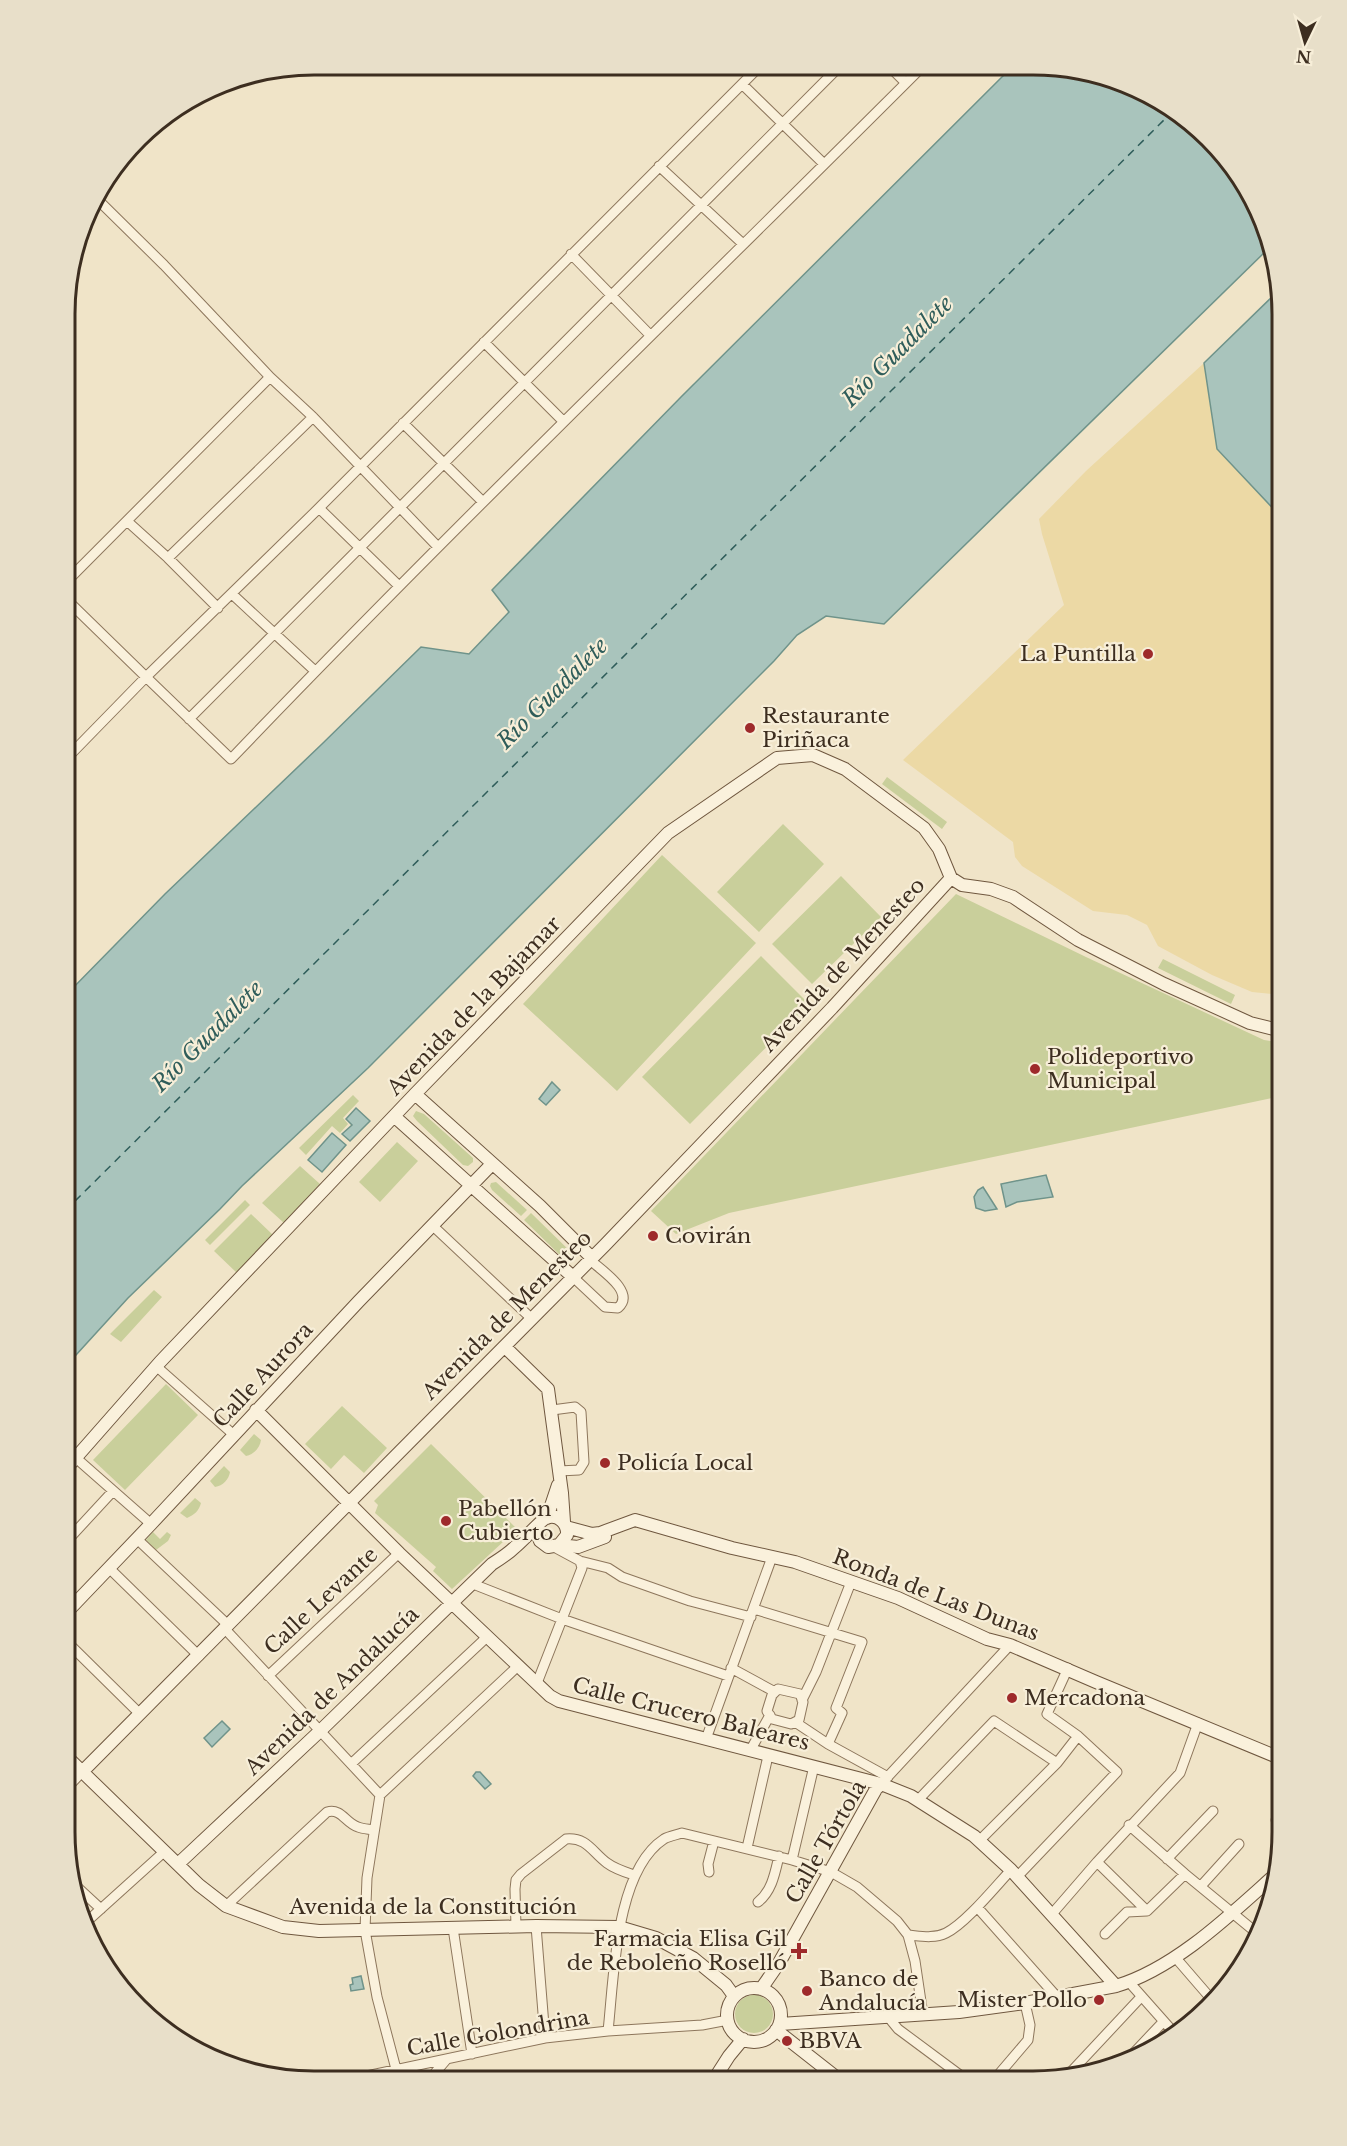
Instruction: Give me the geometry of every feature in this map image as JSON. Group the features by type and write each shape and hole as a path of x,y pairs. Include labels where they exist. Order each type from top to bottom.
{"street":[{"path":"75,750 751,75"},
{"path":"189,719 831,75"},
{"path":"898,75 906,83"},
{"path":"75,608 231,759 563,421 914,75"},
{"path":"742,84 824,164"},
{"path":"659,166 743,244"},
{"path":"102,204 438,547"},
{"path":"571,254 650,335"},
{"path":"484,342 563,421"},
{"path":"75,573 270,377"},
{"path":"168,558 313,417"},
{"path":"404,423 483,502"},
{"path":"319,508 399,586"},
{"path":"127,521 218,608"},
{"path":"232,594 315,671"},
{"name":"Avenida de la Bajamar","path":"76,1458 156,1366 668,833 777,758 813,755 845,769 924,828 939,849 951,878"},
{"path":"951,878 962,885 992,889 1013,897 1078,940 1164,984 1250,1023 1272,1028"},
{"name":"Avenida de Menesteo","path":"82,1772 532,1320 832,1008 951,878"},
{"path":"394,1117 605,1307 618,1308 623,1305 624,1298 618,1285 540,1206 415,1094"},
{"name":"Calle Aurora","path":"75,1604 152,1524 359,1300 492,1164"},
{"path":"433,1226 532,1320"},
{"path":"505,1347 548,1389 565,1524 565,1539 556,1546"},
{"path":"156,1366 234,1435"},
{"path":"552,1410 575,1407 581,1412 584,1462 579,1470 559,1476"},
{"name":"Calle Crucero Baleares","path":"256,1410 399,1553 550,1696 559,1701 768,1756 885,1780 979,1841 1052,1914 1116,1986"},
{"path":"76,1458 152,1524"},
{"path":"559,1476 537,1532 540,1541 548,1547 578,1547 608,1536 634,1520"},
{"path":"75,1532 113,1491"},
{"path":"542,1522 556,1517 565,1524 592,1534 634,1520"},
{"name":"Ronda de Las Dunas","path":"634,1520 732,1548 795,1562 898,1598 987,1639 1011,1645 1068,1668 1096,1682 1272,1755"},
{"name":"Avenida de Andalucía","path":"178,1864 320,1731 492,1564 514,1548 542,1522"},
{"path":"137,1539 227,1627 268,1676 380,1795"},
{"name":"Avenida de Andalucía","path":"514,1548 540,1541"},
{"path":"556,1546 580,1562 608,1568 622,1577 698,1604 752,1613 832,1632 862,1642 836,1708 842,1713 828,1744"},
{"name":"Calle Levante","path":"268,1676 399,1553"},
{"path":"706,1739 772,1557"},
{"path":"537,1683 582,1568 580,1562"},
{"path":"109,1568 199,1656"},
{"path":"802,1700 800,1694 778,1689 772,1695 767,1711 772,1719 791,1724 799,1720 802,1700 816,1672 851,1582"},
{"path":"473,1584 562,1618 730,1672 775,1692"},
{"path":"351,1764 488,1638"},
{"name":"Calle Tórtola","path":"761,1989 779,1963 876,1789 1011,1645"},
{"path":"75,1650 140,1714"},
{"path":"396,2069 377,1997 365,1930 368,1878 380,1795 518,1666"},
{"path":"908,1935 928,1937 945,1933 1014,1874 1117,1772 1078,1736 1047,1714 1068,1668"},
{"path":"750,1751 770,1715"},
{"path":"918,1800 993,1721 1057,1763"},
{"path":"795,1722 885,1780"},
{"path":"1052,1914 1129,1825 1180,1773 1198,1723"},
{"path":"979,1841 1057,1763 1078,1736"},
{"path":"747,1848 768,1756"},
{"name":"Avenida de la Constitución","path":"75,1765 199,1885 226,1906 251,1917 283,1927 319,1931 536,1926 619,1928 656,1938 693,1958 726,1985 734,1996"},
{"path":"792,1860 814,1766"},
{"path":"75,1779 82,1772"},
{"path":"226,1906 327,1812 334,1811 358,1827 374,1830"},
{"path":"1167,1859 1213,1811"},
{"path":"1129,1825 1251,1929"},
{"path":"608,2031 619,1928 634,1875 648,1855 664,1839 682,1833 779,1856 831,1872 857,1887 897,1921 908,1935 915,1961 923,2015"},
{"path":"516,1927 516,1880 566,1839 581,1840 606,1863 634,1875"},
{"path":"709,1872 708,1864 714,1841"},
{"path":"1201,1886 1239,1844"},
{"path":"91,1918 165,1851"},
{"path":"758,1902 765,1896 773,1880 779,1856"},
{"path":"1096,1862 1147,1911"},
{"path":"1105,1934 1127,1912 1147,1911 1185,1874"},
{"path":"778,2027 923,2015 1025,2003 1116,1986 1129,1982 1175,1957 1232,1914 1266,1883"},
{"path":"83,1892 101,1909"},
{"path":"977,1907 1057,1997"},
{"path":"536,1926 545,2038"},
{"path":"453,1929 472,2054"},
{"path":"1175,1957 1208,1995"},
{"path":"1129,1982 1169,2028"},
{"path":"747,1989 761,1989 774,1996 778,2002 781,2009 778,2027 765,2039 743,2040 733,2032 728,2020 728,2007 734,1996 747,1989"},
{"path":"1076,2067 1141,1997"},
{"path":"1002,2071 1028,2040 1030,2025 1025,2003"},
{"path":"889,2018 898,2029 955,2071"},
{"name":"Calle Golondrina","path":"387,2071 545,2038 702,2025 728,2020"},
{"path":"1142,2044 1163,2022"},
{"path":"778,2027 829,2071"},
{"path":"719,2071 743,2040"},
{"path":"437,2071 446,2060"}],"green space":[{"path":"887,777 947,822 942,829 882,784"},
{"path":"783,824 824,864 759,932 717,892"},
{"path":"662,855 756,943 617,1091 523,1004"},
{"path":"841,876 881,917 812,984 772,944"},
{"name":"Polideportivo Municipal","path":"956,894 1264,1040 1272,1041 1272,1098 729,1213 676,1234 651,1211"},
{"path":"761,956 809,1004 690,1124 642,1077"},
{"path":"1163,959 1235,995 1231,1004 1158,968"},
{"path":"353,1095 359,1101 343,1118 348,1124 340,1133 332,1126 306,1155 299,1148"},
{"path":"416,1111 424,1114 473,1158 473,1162 468,1166 463,1165 417,1121 413,1116"},
{"path":"397,1142 418,1161 380,1202 359,1182"},
{"path":"300,1166 320,1184 284,1223 262,1203"},
{"path":"496,1182 527,1210 521,1216 492,1190 491,1183"},
{"path":"245,1200 250,1205 210,1245 205,1240"},
{"path":"531,1213 574,1255 567,1262 524,1220"},
{"path":"251,1214 273,1235 238,1274 214,1251"},
{"path":"154,1290 162,1297 121,1342 110,1334"},
{"path":"166,1384 198,1415 125,1490 93,1460"},
{"path":"342,1406 387,1448 364,1473 344,1455 331,1469 305,1444"},
{"path":"254,1434 261,1440 259,1446 252,1454 246,1456 240,1450"},
{"name":"Pabellón Cubierto","path":"431,1444 517,1529 452,1589 433,1571 436,1567 375,1513 378,1505 374,1501"},
{"path":"224,1466 230,1472 228,1477 223,1484 215,1487 210,1481"},
{"path":"195,1498 201,1503 200,1506 192,1516 187,1518 180,1513"},
{"path":"153,1532 160,1539 167,1532 171,1535 168,1541 156,1550 145,1541"},
{"path":"754,1995 768,2000 773,2014 768,2028 754,2033 740,2028 735,2014 740,2000"}],"sand":[{"name":"La Puntilla","path":"1204,363 1217,449 1272,507 1272,994 1252,992 1212,975 1158,946 1147,925 1127,915 1093,911 1022,866 1015,857 1013,842 903,760 1064,605 1039,519 1086,471"}],"water":[{"name":"Río Guadalete","path":"1004,75 1064,77 1095,83 1124,93 1166,115 1202,145 1232,181 1254,223 1264,252 884,624 826,616 797,635 774,661 368,1068 242,1186 128,1298 75,1356 75,986 165,894 421,647 469,654 509,612 492,590 681,397"},
{"path":"1271,298 1272,507 1217,449 1204,363"},
{"path":"552,1082 560,1090 546,1105 539,1099"},
{"path":"356,1108 370,1121 350,1141 342,1134 352,1125 346,1119"},
{"path":"332,1133 346,1145 322,1172 308,1160"},
{"path":"1046,1175 1053,1197 1017,1202 1006,1207 1001,1184"},
{"path":"983,1187 997,1209 985,1211 976,1208 974,1197"},
{"path":"222,1721 230,1729 212,1747 204,1738"},
{"path":"476,1772 480,1772 491,1784 485,1789 473,1776"},
{"path":"361,1976 364,1989 351,1991 352,1978"}],"ferry route":[{"path":"75,1201 1168,116"}],"place":[{"name":"La Puntilla","path":"1148,654"},
{"name":"Restaurante Piriñaca","path":"750,728"},
{"name":"Polideportivo Municipal","path":"1035,1069"},
{"name":"Covirán","path":"653,1236"},
{"name":"Policía Local","path":"605,1463"},
{"name":"Pabellón Cubierto","path":"446,1521"},
{"name":"Mercadona","path":"1012,1698"},
{"name":"Farmacia Elisa Gil de Reboleño Roselló","path":"799,1951"},
{"name":"Banco de Andalucía","path":"807,1991"},
{"name":"Mister Pollo","path":"1099,2000"},
{"name":"BBVA","path":"787,2041"}]}
